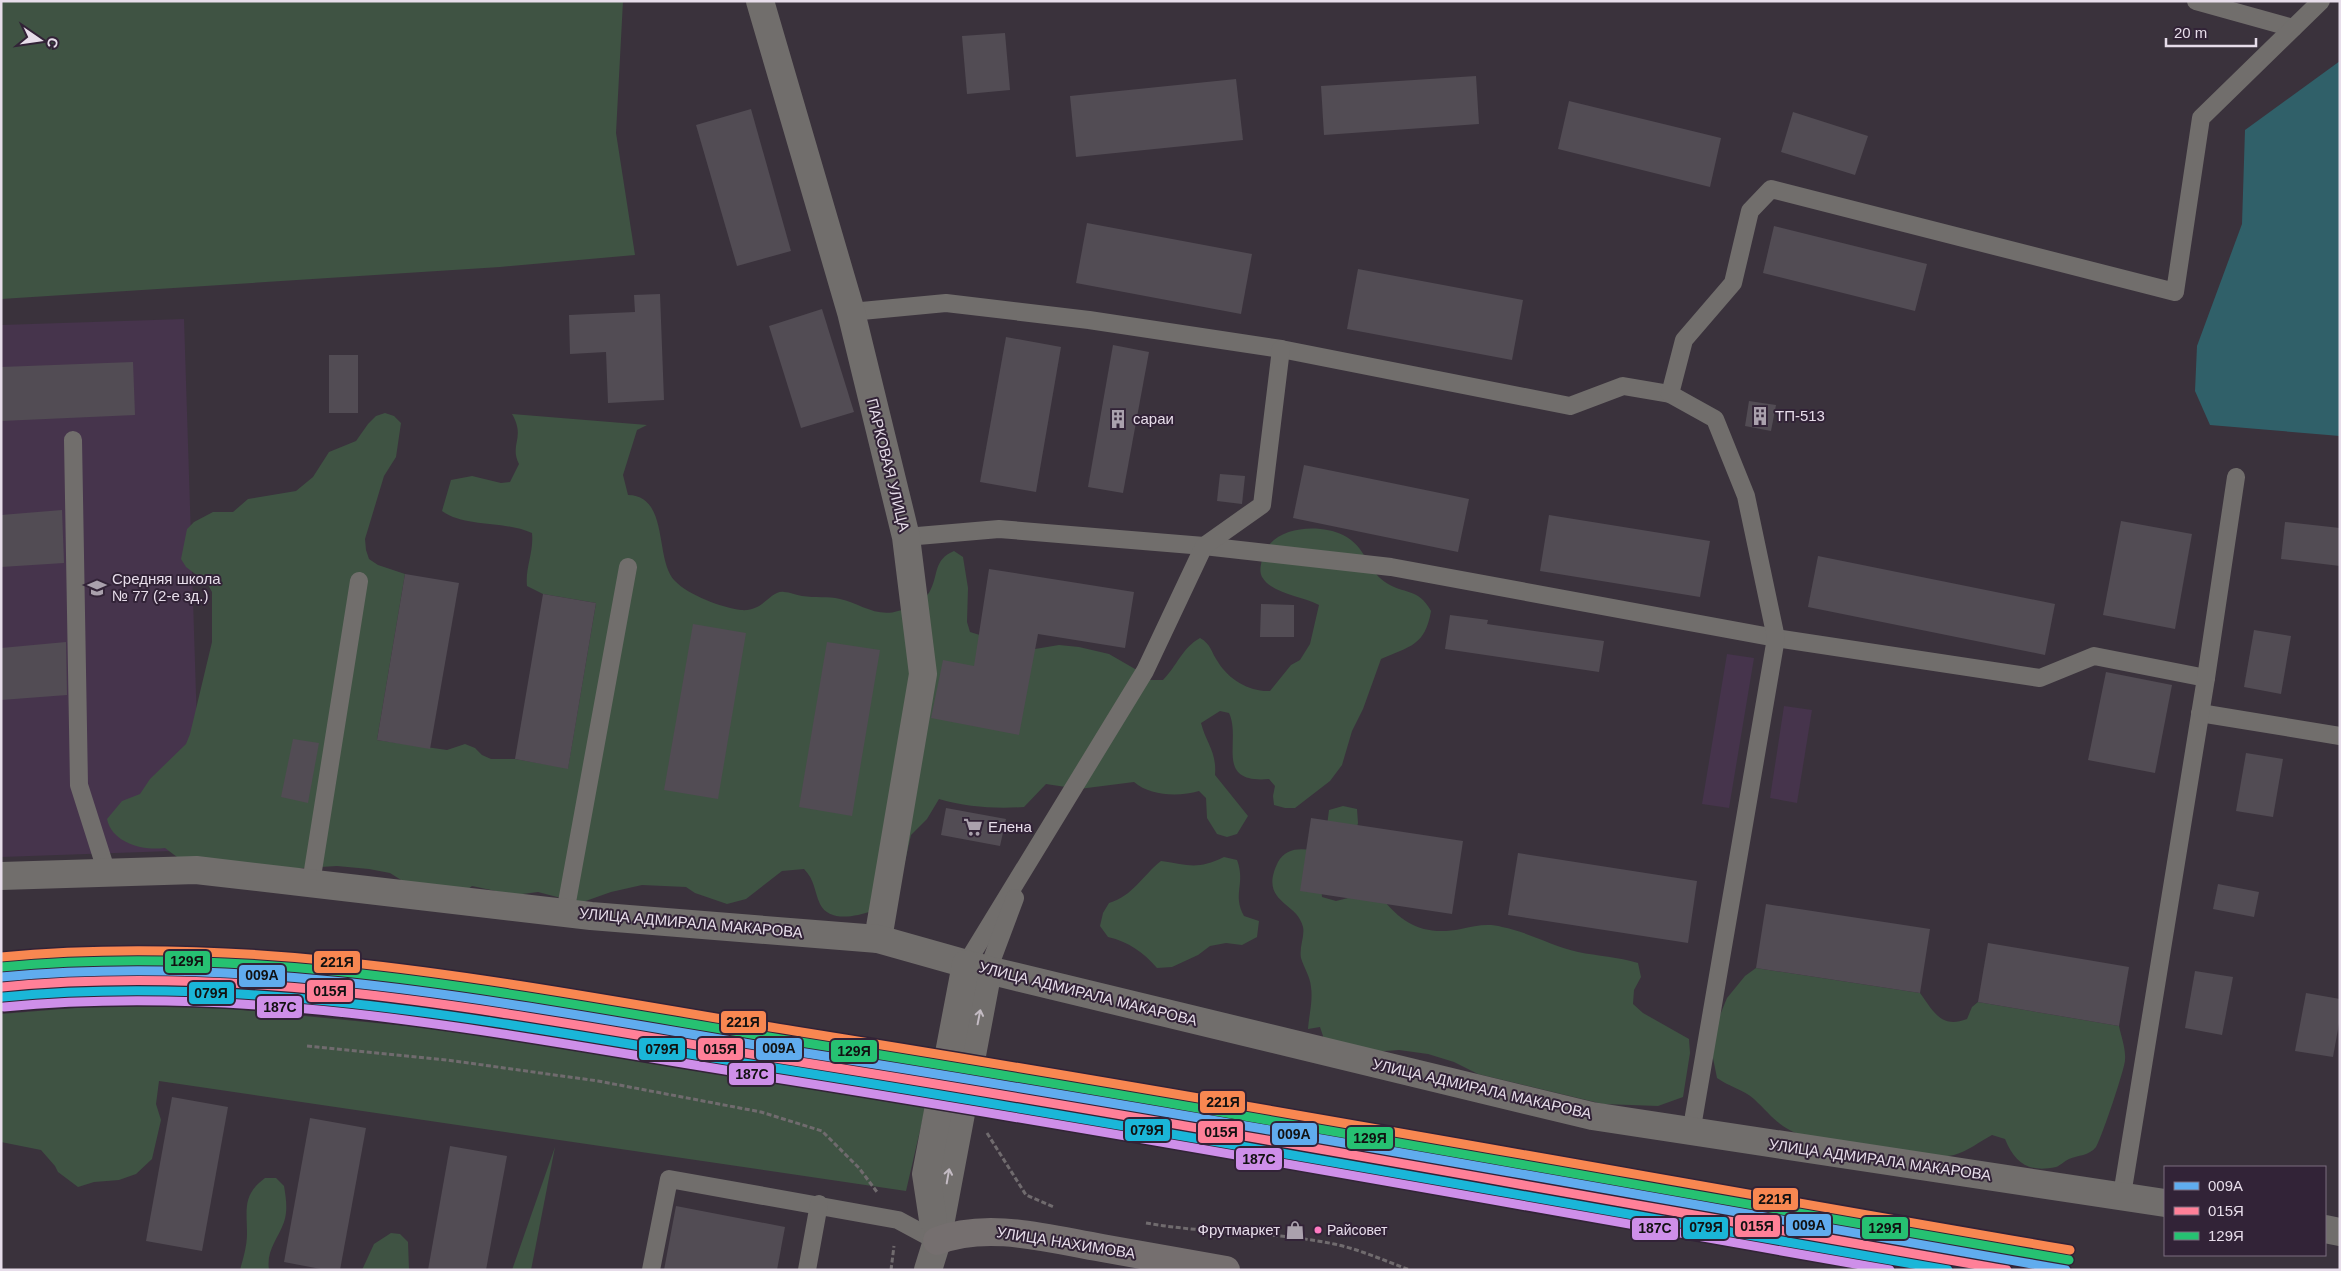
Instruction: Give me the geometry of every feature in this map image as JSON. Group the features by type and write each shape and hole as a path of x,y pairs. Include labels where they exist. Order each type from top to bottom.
{"main road":[{"name":"УЛИЦА НАХИМОВА","path":"937,1241 956,1234 989,1231 1054,1240 1226,1270"}],"street":[{"name":"ПАРКОВАЯ УЛИЦА","path":"763,2 851,312 906,537 923,674 878,939"},
{"name":"УЛИЦА АДМИРАЛА МАКАРОВА","path":"1,876 196,870 566,913 878,939 977,967 1592,1116 1691,1133 2164,1203"},
{"path":"928,1270 937,1241 977,967"},
{"path":"2326,1229 2340,1232"}],"lane":[{"path":"2196,1 2293,28"},
{"path":"1670,394 1684,340 1733,283 1750,211 1771,188 2175,292 2201,118 2321,1"},
{"path":"851,312 946,303 1090,320 1281,349 1570,406 1623,386 1670,394 1715,419 1746,496 1776,638 1691,1133"},
{"path":"977,967 1030,858 1145,671 1204,546 1262,505 1281,349"},
{"path":"73,440 79,785 107,873"},
{"path":"2122,1196 2206,678 2236,476"},
{"path":"906,537 999,529 1204,546 1391,567 1776,638 2040,678 2094,656 2206,678"},
{"path":"566,913 628,567"},
{"path":"312,884 358,581"},
{"path":"2200,713 2340,736"},
{"path":"652,1270 669,1179 820,1204 898,1220 937,1241"},
{"path":"807,1270 820,1204"}],"path":[{"path":"307,1046 448,1060 598,1081 762,1112 822,1131 858,1168 898,1220 891,1270"},
{"path":"982,1125 1026,1195 1059,1209"},
{"path":"1143,1223 1181,1229 1252,1233 1335,1244 1410,1270"}],"shaded area":[{"name":"Средняя школа № 77 (2-е зд.)","path":"184,319 201,850 1,857 1,325"},
{"path":"1727,654 1754,658 1729,808 1702,804"},
{"path":"1784,706 1812,710 1797,803 1770,798"}],"green space":[{"path":"1,1 623,1 616,133 635,255 500,267 1,299"},
{"path":"385,413 394,416 401,423 396,457 384,476 365,539 366,550 369,559 378,565 405,574 377,740 447,750 465,744 475,748 482,755 491,759 515,759 568,768 596,603 543,594 527,586 532,533 509,526 462,520 442,511 451,480 472,476 501,483 510,482 519,464 516,457 518,429 512,414 647,425 637,430 623,475 628,495 641,498 650,506 656,517 669,571 675,581 697,596 734,609 749,610 761,605 779,592 788,592 802,596 840,599 883,613 898,611 916,604 928,595 940,563 947,555 954,551 963,557 968,588 967,622 970,632 1029,650 1059,645 1079,647 1109,654 1135,669 1145,671 1148,680 1163,680 1184,652 1200,638 1209,646 1223,668 1234,679 1248,687 1270,691 1291,665 1300,660 1310,644 1319,605 1280,591 1267,583 1261,573 1262,559 1267,548 1285,534 1296,530 1321,529 1333,531 1351,540 1357,545 1379,577 1392,586 1421,598 1431,611 1425,631 1415,643 1381,659 1363,709 1352,731 1342,765 1330,781 1295,808 1274,805 1275,786 1269,779 1252,779 1241,775 1235,767 1233,758 1233,735 1229,713 1220,711 1201,723 1213,754 1215,775 1248,816 1237,834 1227,837 1217,834 1207,818 1206,798 1199,791 1183,794 1156,793 1134,782 1079,789 1046,784 1024,807 981,807 939,799 927,819 911,835 896,901 868,912 845,917 835,916 826,912 820,904 808,873 804,869 782,871 746,899 727,904 695,893 686,887 642,885 611,892 580,903 538,892 515,895 472,886 459,896 409,885 390,873 369,869 337,866 286,869 181,860 165,848 147,848 122,840 110,827 107,819 122,801 140,794 150,779 186,744 212,642 212,592 207,583 186,567 181,559 187,529 194,522 213,512 233,512 248,499 296,491 313,477 329,452 356,441 376,416"},
{"path":"1343,806 1357,809 1358,823 1355,836 1321,885 1322,897 1336,901 1352,897 1381,897 1389,907 1406,921 1426,929 1448,931 1492,925 1512,929 1578,952 1638,963 1641,977 1634,990 1633,1004 1643,1013 1689,1039 1690,1053 1683,1097 1658,1106 1603,1104 1478,1074 1454,1062 1428,1054 1399,1050 1373,1052 1324,1039 1320,1027 1308,1029 1311,992 1309,979 1301,958 1303,927 1299,918 1276,894 1273,886 1273,875 1278,862 1284,854 1297,849 1311,850 1327,826 1329,810"},
{"path":"1224,857 1237,860 1240,876 1239,901 1244,916 1259,921 1257,937 1242,945 1226,943 1210,946 1198,955 1172,967 1157,968 1135,948 1108,937 1100,926 1103,913 1109,903 1125,896 1161,861 1200,865"},
{"path":"1756,968 1920,993 1939,1017 1951,1022 1967,1019 1972,1007 1978,1002 2119,1026 2125,1051 2124,1066 2099,1142 2090,1152 2069,1159 2058,1166 2038,1169 2018,1160 2005,1139 1992,1135 1969,1149 1954,1155 1939,1157 1880,1151 1795,1133 1776,1121 1750,1096 1717,1078 1713,1058 1713,1032 1727,998 1745,976"},
{"path":"124,1004 203,1006 417,1027 928,1096 906,1191 159,1081 156,1104 161,1120 152,1159 136,1174 119,1180 94,1182 78,1187 58,1172 41,1150 1,1142 1,1014"},
{"path":"555,1147 531,1270 512,1270"},
{"path":"265,1178 276,1178 284,1186 285,1218 269,1256 269,1270 240,1270 247,1234 247,1203 252,1191"},
{"path":"391,1233 400,1234 408,1242 409,1270 362,1270 374,1244"}],"water":[{"path":"2340,61 2340,436 2210,425 2195,391 2197,346 2242,224 2245,130"}],"building":[{"path":"1005,33 1010,90 967,94 962,36"},
{"path":"1476,76 1479,124 1324,135 1321,86"},
{"path":"1236,79 1243,140 1076,157 1070,96"},
{"path":"1569,101 1721,138 1710,187 1558,149"},
{"path":"751,109 791,251 737,266 696,125"},
{"path":"1793,112 1868,136 1855,175 1781,152"},
{"path":"1087,223 1252,254 1241,314 1076,283"},
{"path":"1774,226 1927,264 1915,311 1763,273"},
{"path":"1358,269 1523,300 1512,360 1347,329"},
{"path":"660,294 664,400 608,403 606,352 570,354 569,315 635,312 634,295"},
{"path":"822,309 854,412 801,428 769,326"},
{"path":"1006,337 1061,347 1036,492 980,482"},
{"name":"сараи","path":"1113,345 1149,352 1123,493 1088,487"},
{"path":"329,355 358,355 358,413 329,413"},
{"path":"133,362 135,415 1,421 1,367"},
{"name":"ТП-513","path":"1749,401 1776,405 1771,431 1745,426"},
{"path":"1304,465 1469,499 1458,552 1293,518"},
{"path":"1220,474 1245,476 1242,504 1217,501"},
{"path":"62,510 64,563 1,567 1,515"},
{"path":"1549,515 1710,541 1700,597 1540,571"},
{"path":"2121,521 2192,534 2175,629 2103,615"},
{"path":"2285,522 2340,528 2340,566 2281,559"},
{"path":"1818,556 2055,604 2045,655 1808,607"},
{"path":"989,569 1134,592 1125,648 1038,634 1019,735 931,718 943,660 974,666"},
{"path":"405,574 459,583 430,749 377,740"},
{"path":"543,594 596,603 568,769 515,759"},
{"path":"1261,604 1294,605 1294,637 1260,637"},
{"path":"1450,615 1488,620 1487,624 1604,641 1599,672 1445,649"},
{"path":"693,624 746,633 718,799 664,790"},
{"path":"2254,630 2291,636 2281,694 2244,687"},
{"path":"66,642 67,695 1,700 1,648"},
{"path":"827,642 880,650 852,816 799,807"},
{"path":"2106,672 2172,685 2155,773 2088,760"},
{"path":"293,739 319,743 308,803 281,797"},
{"path":"2246,753 2283,759 2273,817 2236,811"},
{"name":"Елена","path":"946,808 1006,819 1000,846 941,835"},
{"path":"1311,818 1463,841 1452,914 1300,891"},
{"path":"1518,853 1697,881 1688,943 1508,915"},
{"path":"2218,884 2259,892 2254,917 2213,909"},
{"path":"1766,904 1930,929 1920,993 1756,968"},
{"path":"1988,943 2129,967 2119,1026 1978,1002"},
{"path":"2195,971 2233,977 2222,1035 2185,1028"},
{"path":"2306,993 2340,999 2340,1018 2333,1057 2295,1051"},
{"path":"172,1097 228,1107 202,1251 146,1241"},
{"path":"310,1118 366,1128 340,1270 326,1270 284,1262"},
{"path":"450,1146 507,1156 486,1270 428,1270"},
{"path":"676,1206 785,1227 777,1270 664,1270"}],"transit line":[{"name":"221Я","path":"1,957 101,951 201,952 300,958 499,982 1114,1084 2070,1250"},
{"name":"129Я","path":"1,967 101,961 200,962 300,968 499,992 1113,1094 2069,1260"},
{"name":"009А","path":"1,977 100,971 200,972 299,978 498,1002 1271,1130 2066,1270"},
{"name":"015Я","path":"2,987 100,981 198,982 296,988 491,1011 1088,1109 2007,1270"},
{"name":"079Я","path":"3,997 99,991 196,992 292,998 484,1021 1064,1116 1948,1270"},
{"name":"187С","path":"4,1007 98,1001 193,1002 287,1007 382,1017 476,1030 1323,1170 1890,1270"}],"place":[{"name":"ТП-513","path":"1760,416"},
{"name":"сараи","path":"1118,419"},
{"name":"Средняя школа № 77 (2-е зд.)","path":"97,588"},
{"name":"Елена","path":"973,827"},
{"name":"Фрутмаркет","path":"1295,1230"},
{"name":"Райсовет","path":"1318,1230"}]}
